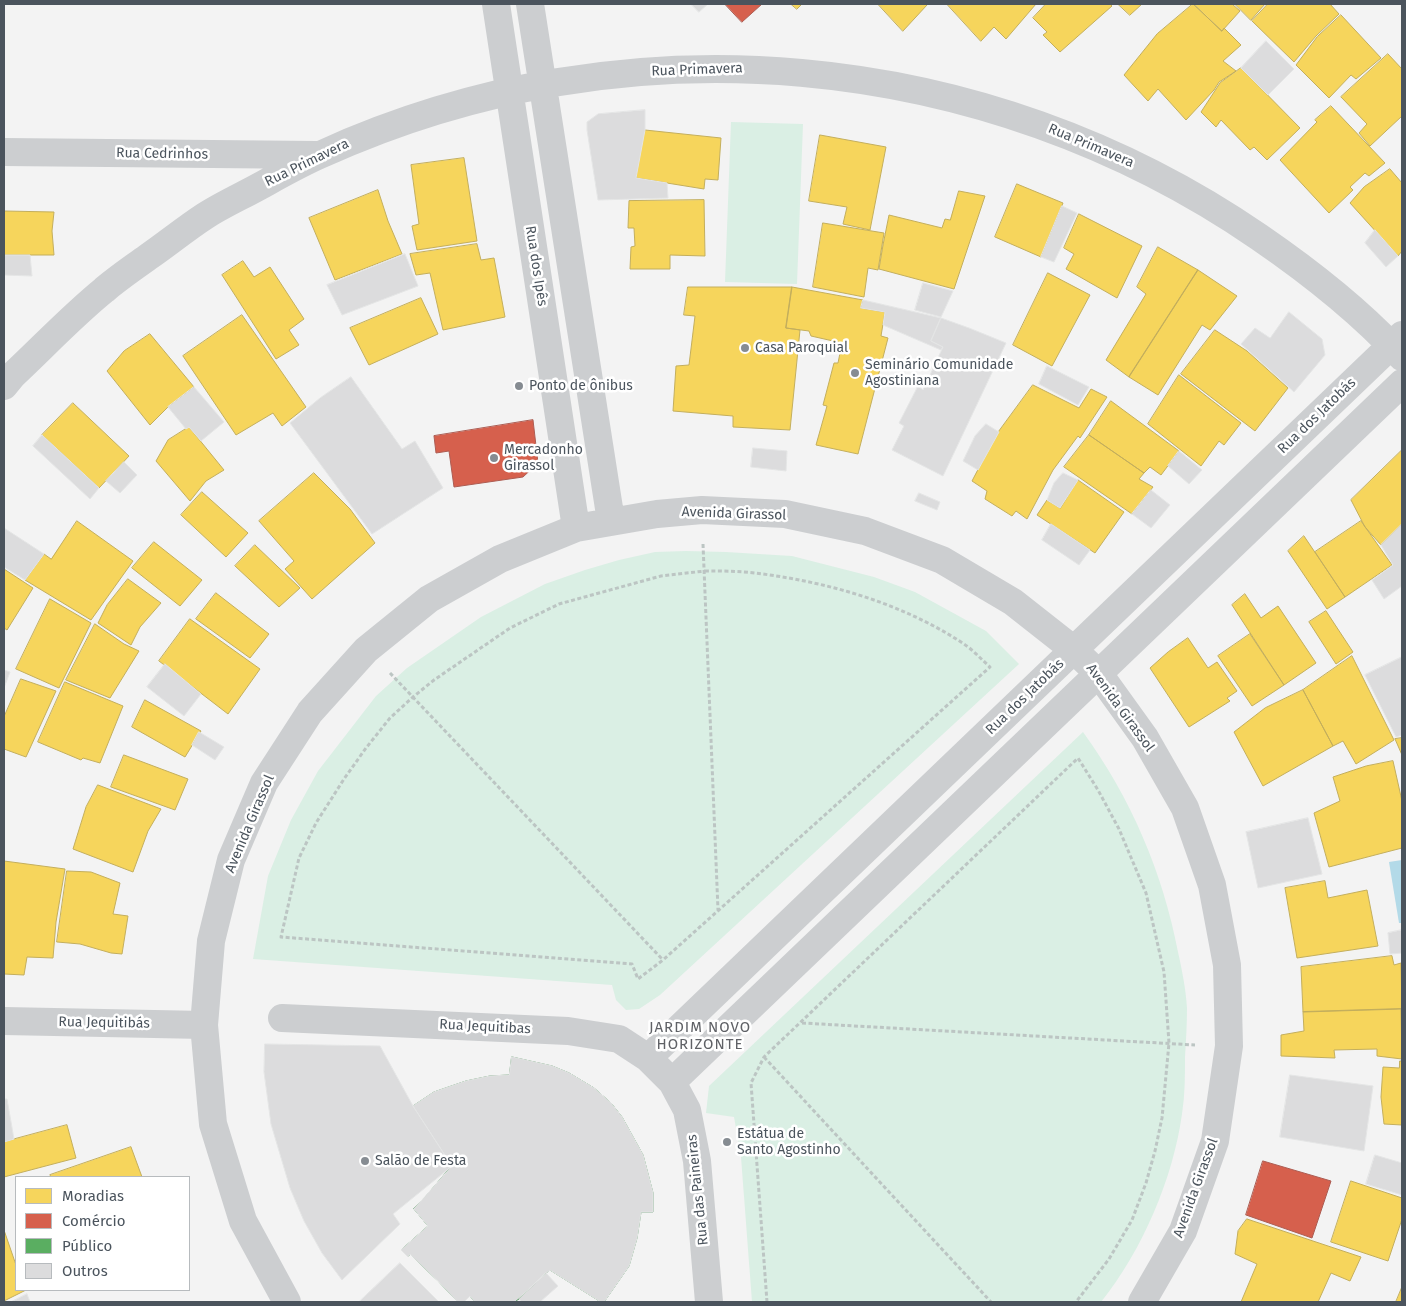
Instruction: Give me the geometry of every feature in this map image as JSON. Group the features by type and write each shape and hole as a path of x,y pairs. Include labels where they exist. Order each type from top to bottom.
{"street":[{"name":"Rua dos Ipês","path":"496,4 576,528"},
{"path":"501,42 534,7"},
{"path":"534,7 541,85 611,521"},
{"name":"Rua Primavera","path":"4,386 13,375 105,288 208,214 320,154 381,129 444,108 509,91 612,74 684,69 755,68 826,74 897,85 966,101 1035,122 1101,148 1165,179 1227,215 1286,255 1399,346"},
{"name":"Rua Cedrinhos","path":"4,152 320,154"},
{"name":"Rua dos Jatobás","path":"648,1058 1074,650 1399,346"},
{"path":"672,1082 1402,383"},
{"name":"Avenida Girassol","path":"287,1302 243,1220 213,1124 204,1024 211,941 231,860 264,783 310,712 366,650 429,599 500,559 576,528 657,514 702,510 785,514 865,531 942,560 1013,602 1074,650 1099,674 1145,738 1185,808 1212,885 1227,965 1229,1046 1215,1141 1183,1232 1142,1302"},
{"name":"Rua Jequitibas","path":"282,1018 568,1030 619,1039 648,1058 672,1082"},
{"name":"Rua Jequitibás","path":"4,1022 204,1024"},
{"name":"Rua das Paineiras","path":"672,1082 687,1110 697,1161 709,1302"}],"path":[{"path":"702,510 718,910"},
{"path":"705,570 754,573 781,577 830,587 865,597 899,610 965,645 990,667 663,960 638,979 632,964 281,936 299,858 316,823 366,748 390,718 413,696 510,628 559,604 661,576 705,570"},
{"path":"366,650 413,696 663,960"},
{"path":"767,1302 751,1083 764,1057 801,1024 1078,758 1119,829 1146,893 1164,972 1169,1043 1162,1118 1156,1151 1146,1184 1132,1220 1109,1259 1076,1302"},
{"path":"801,1024 1229,1046"},
{"path":"764,1057 991,1302"}],"green space":[{"path":"731,122 803,124 797,284 725,282"},
{"path":"686,551 792,556 874,577 915,592 986,631 1019,664 660,995 639,1009 626,1010 616,1000 612,985 253,959 268,876 291,820 318,771 376,696 407,668 481,617 545,584 619,560 655,552"},
{"path":"1083,732 1116,783 1143,837 1154,865 1172,923 1187,1008 1184,1093 1178,1139 1154,1213 1130,1260 1101,1302 752,1302 741,1157 734,1117 706,1113 709,1086"}],"water":[{"path":"1402,860 1402,923 1399,923 1389,862"}],"building: Moradias":[{"path":"791,4 802,4 797,9"},
{"path":"878,4 926,4 927,5 903,31"},
{"path":"947,4 1036,4 1006,39 994,27 981,41"},
{"path":"1046,4 1110,4 1112,6 1060,52 1043,35 1047,32 1033,18"},
{"path":"1118,4 1142,4 1130,15"},
{"path":"1193,4 1222,31 1224,28 1241,45 1223,61 1236,71 1219,82 1186,120 1158,89 1148,101 1124,75 1157,34"},
{"path":"1194,4 1232,4 1240,11 1222,31"},
{"path":"1235,4 1265,4 1251,20"},
{"path":"1268,4 1330,4 1339,14 1316,36 1294,62 1252,21"},
{"path":"1341,15 1381,58 1356,79 1351,75 1329,98 1296,65 1317,37"},
{"path":"1388,54 1402,69 1402,116 1370,146 1359,133 1367,124 1341,97"},
{"path":"1241,68 1300,128 1267,160 1254,147 1250,150 1221,120 1216,127 1201,112 1220,83"},
{"path":"1331,106 1385,163 1369,176 1365,173 1350,187 1353,190 1329,213 1280,160 1317,122 1315,120"},
{"path":"645,130 721,138 718,180 705,179 704,189 636,178 637,156"},
{"path":"820,135 886,147 870,230 843,224 847,207 809,201"},
{"path":"464,158 477,241 417,250 412,226 419,224 411,165"},
{"path":"1390,169 1402,183 1402,251 1398,256 1350,203 1364,187"},
{"path":"1017,184 1063,203 1041,257 995,237"},
{"path":"378,190 388,221 402,254 335,280 309,218"},
{"path":"959,191 985,196 954,289 879,269 889,215 942,228 945,219 950,220"},
{"path":"704,200 705,256 670,255 670,269 630,269 631,247 635,246 634,228 628,228 629,201"},
{"path":"4,211 54,212 52,231 54,255 4,255"},
{"path":"1079,214 1142,246 1117,298 1066,269 1074,254 1064,248"},
{"path":"823,223 884,233 878,270 868,268 864,297 813,287"},
{"path":"477,244 481,260 494,258 505,317 443,330 430,273 416,275 410,254"},
{"path":"1158,247 1198,270 1129,377 1106,360 1146,294 1137,287"},
{"path":"243,261 254,277 270,267 304,319 289,330 299,345 276,359 222,275"},
{"path":"1198,270 1237,296 1210,330 1202,325 1158,395 1129,377"},
{"path":"1048,273 1090,295 1052,366 1013,345"},
{"name":"Casa Paroquial","path":"688,287 792,287 786,328 800,330 790,430 733,427 733,416 673,411 676,366 689,365 695,316 684,315"},
{"name":"Seminário Comunidade Agostiniana","path":"792,287 863,300 861,308 885,312 881,336 888,338 858,454 816,445 827,406 823,405 834,363 838,363 842,343 811,336 809,331 786,328"},
{"path":"421,298 438,334 369,365 350,328"},
{"path":"242,315 306,407 282,426 273,413 236,435 183,356"},
{"path":"1215,330 1247,351 1288,388 1255,431 1181,374"},
{"path":"150,334 194,387 168,407 150,425 107,371 124,351"},
{"path":"1179,375 1241,423 1224,445 1219,441 1201,466 1148,424"},
{"path":"1033,385 1079,408 1091,389 1107,397 1080,438 1078,436 1053,470 1027,519 1016,511 1012,516 985,499 987,491 972,481 996,435"},
{"path":"1111,401 1179,451 1161,475 1150,467 1144,473 1089,435"},
{"path":"73,403 129,456 99,488 42,435"},
{"path":"189,427 224,470 206,481 190,501 156,461 168,440"},
{"path":"1089,435 1144,473 1139,479 1153,487 1132,514 1064,467"},
{"path":"1402,450 1402,524 1381,545 1365,527 1351,500"},
{"path":"314,473 350,509 375,543 312,599 285,569 294,561 259,521"},
{"path":"1078,480 1124,512 1095,553 1037,515 1047,500 1060,508"},
{"path":"202,492 248,533 226,557 181,515"},
{"path":"77,521 133,561 91,620 25,580 44,554 51,559"},
{"path":"1361,521 1392,565 1345,597 1315,552"},
{"path":"1304,536 1345,597 1327,609 1288,551"},
{"path":"154,542 202,580 180,606 132,568"},
{"path":"255,545 300,588 279,607 235,566"},
{"path":"4,569 33,588 7,630 4,628"},
{"path":"128,579 161,603 140,627 131,645 98,623 107,605"},
{"path":"216,593 269,634 250,658 196,619"},
{"path":"1245,594 1261,618 1278,606 1316,663 1284,685 1232,605"},
{"path":"50,599 91,623 59,688 16,669"},
{"path":"1326,611 1353,652 1336,664 1309,622"},
{"path":"190,619 260,669 228,714 159,661"},
{"path":"95,624 124,644 139,651 110,698 66,680"},
{"path":"1250,634 1284,685 1252,706 1218,656"},
{"path":"1188,638 1208,668 1217,662 1237,691 1227,698 1230,701 1189,727 1150,668"},
{"path":"1352,656 1394,740 1356,764 1343,741 1333,746 1303,690"},
{"path":"21,679 56,691 26,757 4,749 4,717"},
{"path":"65,682 123,706 100,763 83,758 81,760 38,742"},
{"path":"1303,690 1333,746 1263,786 1234,732 1265,708"},
{"path":"145,700 201,731 185,757 132,727"},
{"path":"1402,738 1402,755 1395,739"},
{"path":"124,755 188,779 175,810 111,787"},
{"path":"1393,761 1402,801 1402,848 1329,867 1314,813 1340,801 1333,777 1366,766"},
{"path":"98,785 161,809 148,831 133,872 73,849 86,807"},
{"path":"4,861 65,869 56,922 53,958 27,957 24,975 4,974"},
{"path":"67,871 91,872 120,883 113,914 128,916 122,954 111,953 80,944 57,942"},
{"path":"1325,881 1328,898 1367,890 1378,946 1297,958 1285,888"},
{"path":"1392,956 1394,965 1401,963 1402,1009 1303,1012 1301,967"},
{"path":"1401,1009 1402,1059 1377,1056 1377,1049 1334,1050 1335,1058 1281,1056 1281,1035 1304,1031 1303,1012"},
{"path":"1400,1061 1402,1061 1402,1125 1384,1124 1381,1097 1383,1067 1399,1068"},
{"path":"67,1125 76,1158 4,1177 4,1142"},
{"path":"131,1147 142,1176 50,1176"},
{"path":"1351,1181 1402,1198 1402,1219 1388,1261 1331,1242"},
{"path":"1247,1219 1361,1257 1350,1281 1331,1273 1318,1302 1241,1302 1257,1264 1235,1254 1238,1231"},
{"path":"4,1230 15,1262 15,1291 24,1291 4,1301"},
{"path":"1402,1287 1402,1302 1396,1302"}],"building: Comércio":[{"path":"725,4 762,4 742,22"},
{"name":"Mercadonho Girassol","path":"533,420 538,463 523,477 454,487 449,451 436,453 434,436"},
{"path":"1263,1161 1331,1181 1312,1238 1246,1215"}],"building: Público":[{"path":"512,1057 552,1066 569,1073 594,1088 611,1103 622,1117 643,1155 653,1193 653,1212 641,1212 637,1238 629,1266 604,1302 601,1302 550,1270 498,1228 488,1228 482,1221 482,1212 413,1106 434,1092 466,1081 490,1076 509,1075"},
{"path":"452,1166 482,1212 482,1221 488,1228 498,1228 550,1270 519,1299 424,1199"},
{"path":"424,1199 519,1299 514,1302 475,1302 470,1296 464,1302 458,1302 410,1254 408,1257 401,1250 428,1226 414,1209"}],"building: Outros":[{"path":"691,4 708,4 699,12"},
{"path":"1266,41 1294,69 1268,95 1241,68"},
{"path":"645,110 645,130 636,178 667,183 668,198 598,200 587,122 598,114"},
{"path":"1062,206 1077,213 1054,262 1041,257"},
{"path":"1375,230 1398,256 1386,267 1365,243"},
{"path":"405,254 418,286 342,315 327,285"},
{"path":"4,255 30,255 32,276 4,275"},
{"path":"923,283 953,291 941,317 915,310"},
{"path":"863,300 941,318 931,341 943,347 941,350 883,325 885,312 861,308"},
{"path":"1289,312 1322,339 1325,355 1294,392 1241,344 1255,328 1270,338"},
{"path":"941,318 1006,343 943,476 892,450 904,426 899,423 918,386 923,390 943,347 931,341"},
{"path":"1047,366 1089,387 1078,405 1039,384"},
{"path":"351,377 402,449 415,441 443,488 372,534 290,423 320,398"},
{"path":"194,387 224,422 201,441 189,427 186,429 168,407"},
{"path":"986,424 999,432 978,470 963,461 975,436"},
{"path":"42,435 99,488 90,499 33,446"},
{"path":"753,448 787,451 786,471 751,467"},
{"path":"1179,451 1202,470 1189,484 1168,466"},
{"path":"124,462 137,475 120,493 106,481"},
{"path":"1063,473 1078,480 1060,508 1047,500 1054,483"},
{"path":"1151,490 1170,505 1151,528 1132,514"},
{"path":"919,493 940,502 937,510 915,501"},
{"path":"1051,524 1090,550 1079,565 1042,540"},
{"path":"1402,524 1402,586 1384,599 1372,580 1393,565 1381,545"},
{"path":"4,528 44,554 25,580 4,567"},
{"path":"1402,657 1402,735 1396,737 1365,675"},
{"path":"165,664 201,694 184,716 147,687"},
{"path":"4,670 10,672 4,688"},
{"path":"199,732 224,747 215,760 192,745"},
{"path":"1308,818 1322,874 1258,888 1246,832"},
{"path":"1402,930 1402,953 1390,954 1388,933"},
{"name":"Salão de Festa","path":"265,1044 380,1046 413,1106 452,1166 393,1214 400,1224 342,1280 322,1253 304,1221 290,1188 271,1124 264,1072"},
{"path":"512,1057 552,1066 569,1073 594,1088 611,1103 622,1117 643,1155 653,1193 653,1212 641,1212 637,1238 629,1266 604,1302 601,1302 550,1270 514,1302 475,1302 470,1296 464,1302 458,1302 410,1254 408,1257 401,1250 428,1226 414,1209 452,1166 413,1106 434,1092 466,1081 490,1076 509,1075"},
{"path":"1290,1075 1373,1086 1364,1151 1280,1137"},
{"path":"4,1099 7,1099 14,1139 4,1142"},
{"path":"1375,1155 1402,1163 1402,1195 1366,1184"},
{"path":"400,1263 439,1302 359,1302"},
{"path":"546,1273 558,1286 540,1302 522,1302 519,1299"},
{"path":"27,1294 30,1302 11,1302"}],"place":[{"name":"Casa Paroquial","path":"745,348"},
{"name":"Seminário Comunidade Agostiniana","path":"855,373"},
{"name":"Ponto de ônibus","path":"519,386"},
{"name":"Mercadonho Girassol","path":"494,458"},
{"name":"Estátua de Santo Agostinho","path":"727,1142"},
{"name":"Salão de Festa","path":"365,1161"}],"district":[{"name":"JARDIM NOVO HORIZONTE","path":"700,1036"}]}
